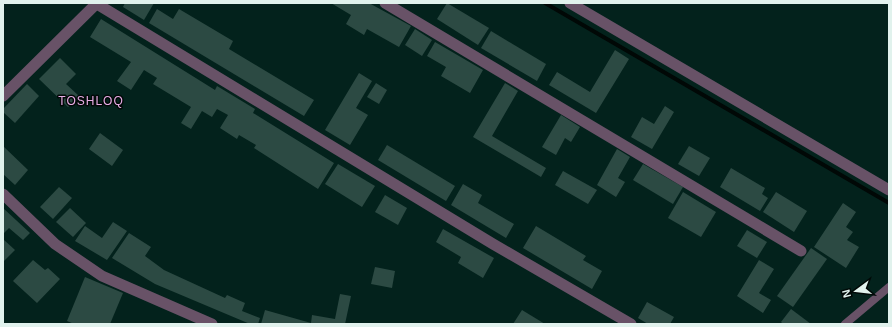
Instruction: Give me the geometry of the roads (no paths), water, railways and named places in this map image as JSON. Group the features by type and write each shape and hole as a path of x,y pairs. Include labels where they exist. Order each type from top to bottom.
{"street":[{"path":"3,96 97,3 480,236 631,324"},
{"path":"385,3 801,251"},
{"path":"570,3 889,190"},
{"path":"3,194 55,244 102,276 212,324"}],"lane":[{"path":"845,324 889,287"}],"waterway":[{"path":"545,3 889,203"}],"district":[{"name":"TOSHLOQ","path":"91,101"}]}
